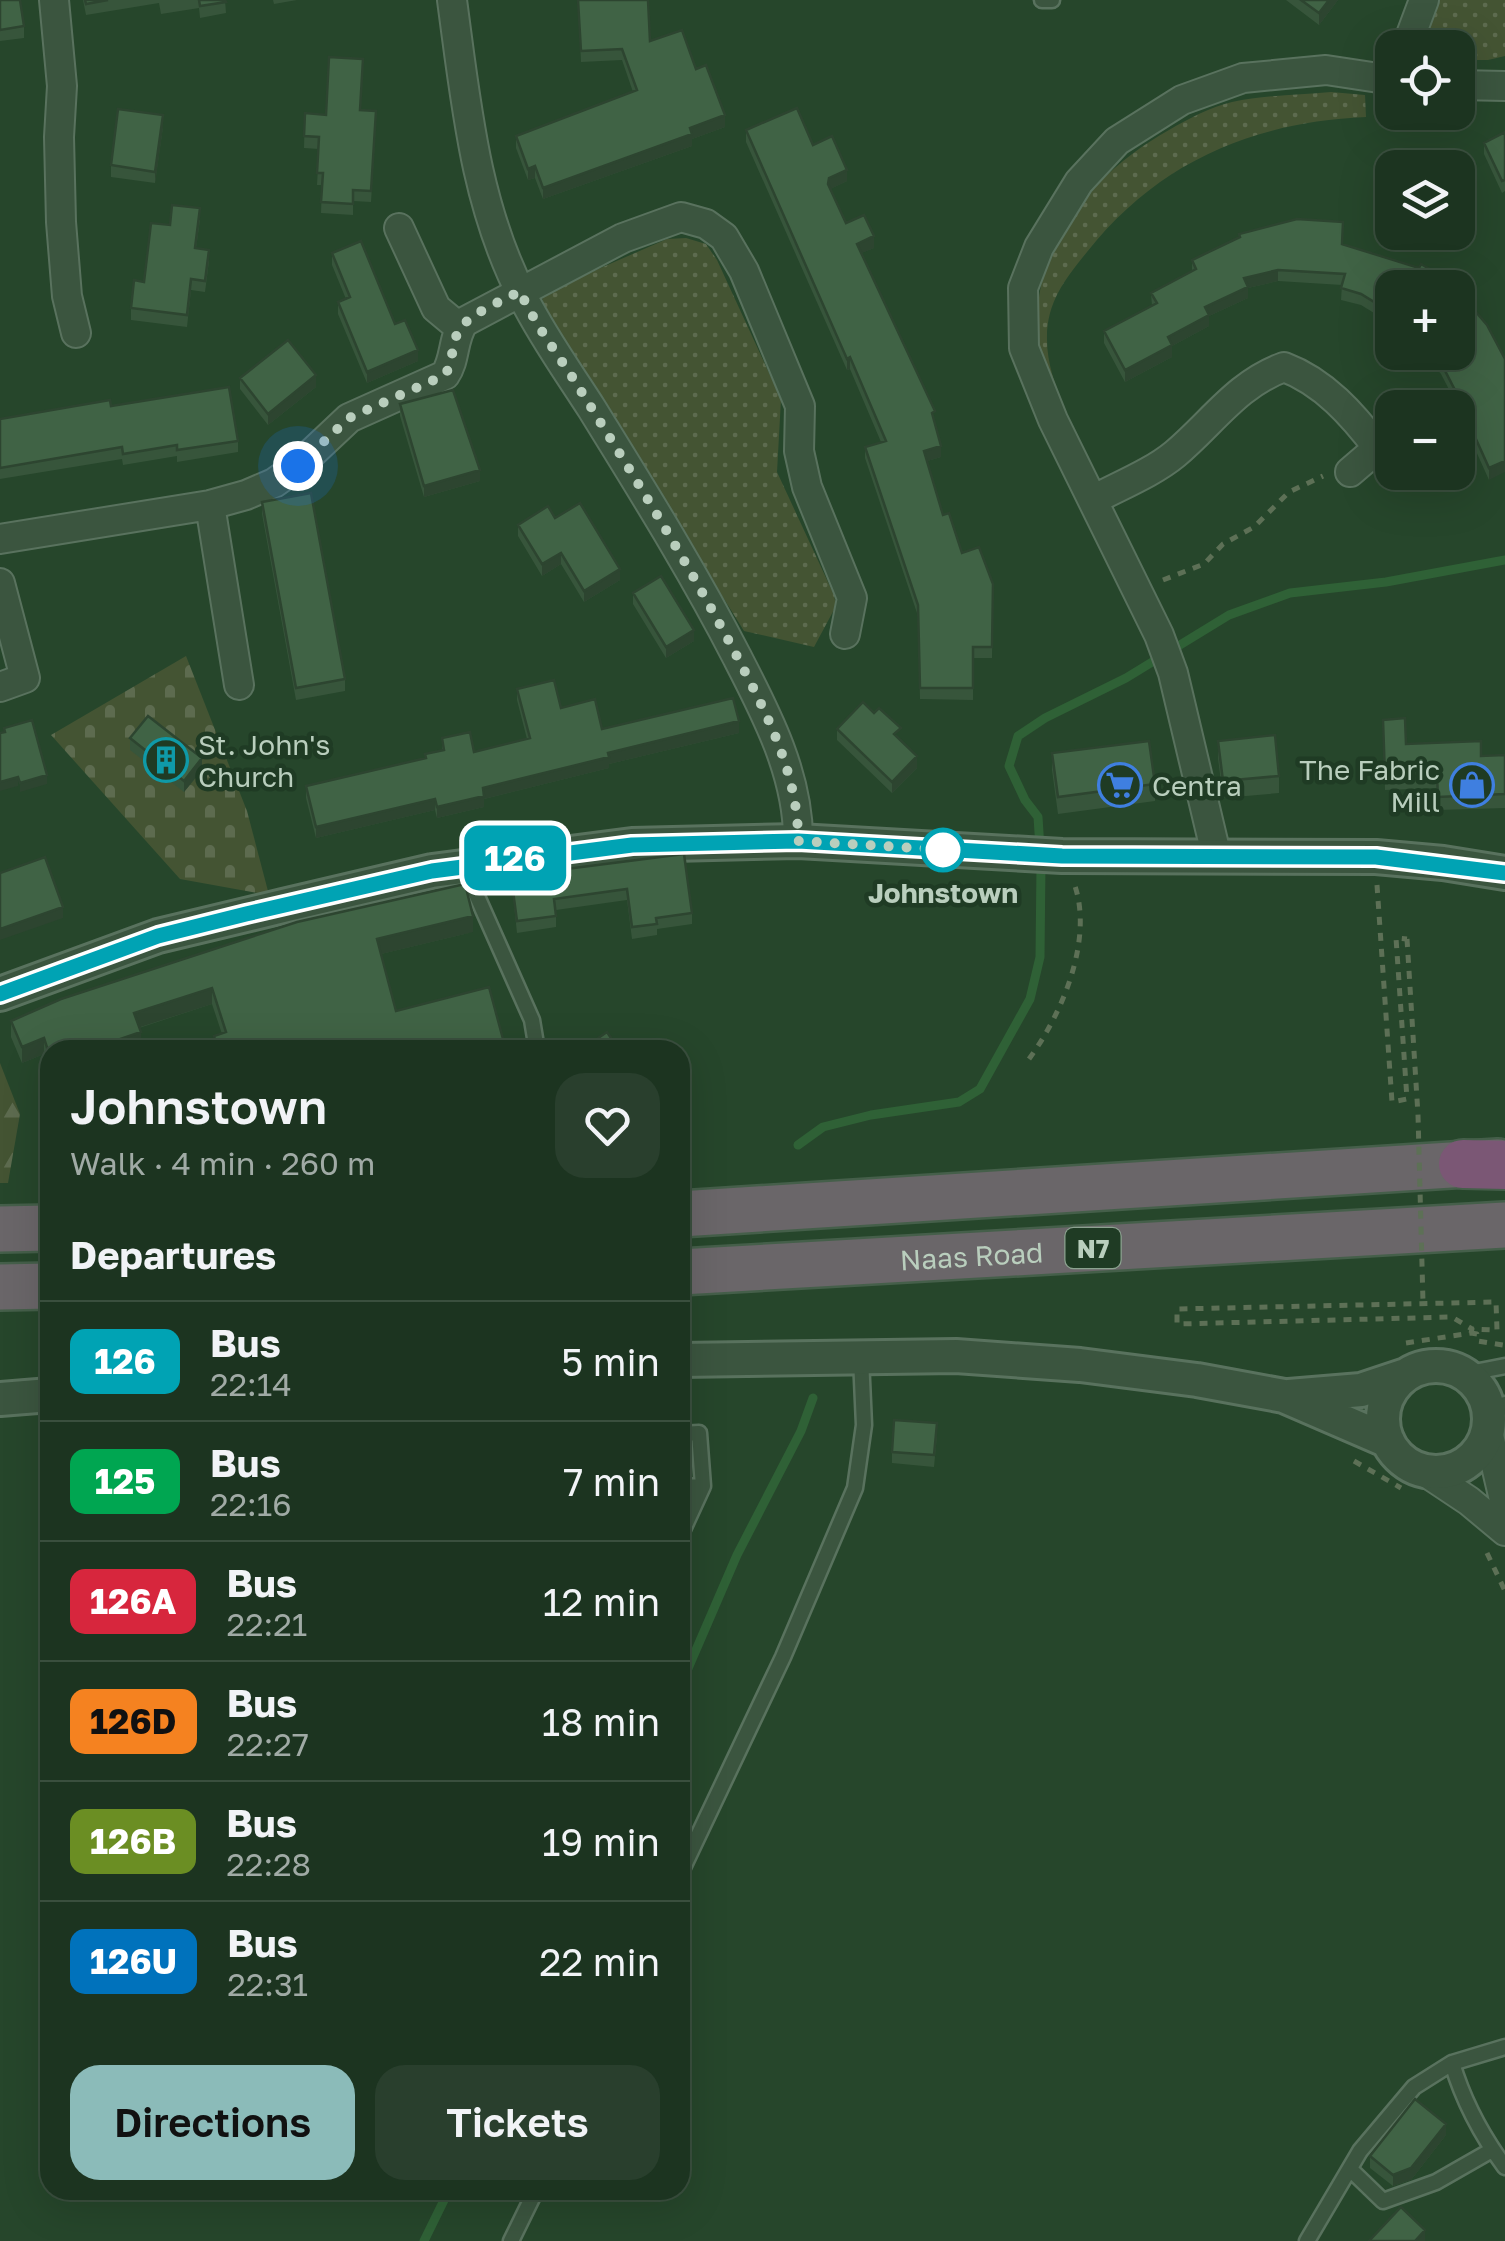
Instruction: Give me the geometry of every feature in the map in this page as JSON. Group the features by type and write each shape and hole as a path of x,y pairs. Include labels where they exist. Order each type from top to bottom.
{"highway":[{"name":"N7","path":"690,1213 1491,1163"},
{"name":"Naas Road","path":"690,1271 1505,1225"},
{"path":"0,1229 40,1228"},
{"path":"0,1287 40,1286"}],"street":[{"path":"54,0 62,86 61,222 67,296 76,333"},
{"path":"452,0 473,149 490,222 520,291 694,573 757,695 789,780 798,841"},
{"path":"1413,30 1424,0"},
{"path":"1217,858 1173,673 1159,635 1024,348 1023,288 1039,247 1080,182 1117,141 1182,100 1243,78 1326,70 1375,77"},
{"path":"1475,86 1505,86"},
{"path":"0,539 210,505 246,496 274,483 349,418 445,375 452,365 460,328 520,291 623,238 681,217 706,224 724,237 744,270 800,406 799,451 807,487 852,598 845,634"},
{"path":"399,228 440,314 460,328"},
{"path":"1093,500 1173,456 1224,404 1260,376 1284,367 1307,376 1356,418 1378,448 1350,472"},
{"path":"210,505 239,685"},
{"path":"0,582 25,678 0,687"},
{"path":"0,994 158,936 464,866 632,845 798,841 1062,856 1376,857 1505,873"},
{"path":"690,1360 956,1356 1080,1365 1284,1396 1388,1441"},
{"path":"1284,1396 1362,1390 1435,1366 1464,1374 1476,1384 1494,1419 1505,1504"},
{"path":"1406,1375 1388,1397 1384,1412 1388,1441 1417,1481 1469,1500 1492,1536"},
{"path":"0,1400 40,1395"},
{"path":"1417,1481 1462,1465 1482,1445 1494,1419"}],"lane":[{"path":"1042,0 1052,0"},
{"path":"464,866 532,1020 535,1040"},
{"path":"690,1853 783,1657 855,1488 864,1425 862,1357"},
{"path":"1464,1374 1505,1366"},
{"path":"690,1433 699,1433 703,1486 690,1514"},
{"path":"690,1487 703,1486"},
{"path":"1306,2241 1360,2152 1414,2087 1452,2062 1505,2047"},
{"path":"1452,2062 1458,2085 1505,2167"},
{"path":"1351,2170 1382,2201 1436,2182 1492,2150"},
{"path":"511,2241 531,2200"}],"path":[{"path":"1138,593 1204,564 1223,544 1254,527 1289,492 1335,470 1350,472"},
{"path":"1030,1058 1049,1032 1064,998 1082,930 1077,892 1062,856"},
{"path":"1376,857 1392,1102 1407,1099 1396,938 1406,939 1418,1115 1423,1302"},
{"path":"1423,1302 1496,1302 1496,1330 1471,1331 1452,1317 1177,1324 1176,1310 1423,1302"},
{"path":"1353,1461 1394,1486 1417,1481"},
{"path":"1492,1536 1505,1591"}],"green space":[{"path":"1437,0 1505,0 1505,56 1475,60 1475,30 1422,30"},
{"path":"1331,92 1365,95 1366,117 1324,121 1247,138 1177,171 1115,221 1064,282 1050,314 1048,357 1065,409 1097,475 1089,472 1052,395 1039,345 1038,310 1043,277 1070,218 1114,168 1199,114 1244,100"},
{"path":"686,238 706,244 717,260 781,399 777,472 836,606 814,647 744,631 547,314 541,294 667,239"},
{"path":"186,656 247,811 269,895 180,879 51,735"},
{"path":"0,1063 20,1114 8,1183 0,1183"}],"building":[{"path":"0,0 20,0 24,26 0,30"},
{"path":"199,0 225,0 226,2 200,6"},
{"path":"578,0 648,0 650,41 682,30 696,69 706,65 725,115 690,128 692,134 543,188 535,166 528,169 516,136 637,90 622,49 581,51"},
{"path":"1301,0 1329,0 1319,13"},
{"path":"329,57 363,59 360,110 376,111 371,191 353,190 353,204 321,202 323,173 317,173 319,137 304,136 305,113 326,115"},
{"path":"797,108 813,145 832,136 847,170 829,178 828,184 846,223 864,215 874,236 857,244 935,411 932,413 941,446 924,451 943,515 949,513 962,553 979,547 993,584 992,647 973,647 973,688 920,688 918,605 865,447 886,441 746,130"},
{"path":"118,109 163,115 155,172 111,165"},
{"path":"1505,132 1505,180 1502,181 1484,143"},
{"path":"172,205 200,208 195,248 209,250 205,281 191,279 187,315 131,308 134,280 144,282 151,223 170,225"},
{"path":"1297,219 1343,222 1342,244 1431,270 1375,270 1375,303 1341,288 1345,274 1278,270 1244,278 1248,287 1205,307 1209,315 1168,337 1172,345 1125,370 1104,331 1157,303 1151,293 1196,269 1192,260 1240,237 1239,234"},
{"path":"361,241 395,324 405,320 418,350 367,372 338,302 350,297 332,253"},
{"path":"1475,311 1505,359 1505,461 1489,468 1475,437 1475,390 1455,390 1445,370 1475,370"},
{"path":"288,340 316,375 268,414 240,378"},
{"path":"229,387 238,441 123,454 122,447 0,468 0,419 110,400 111,406"},
{"path":"453,390 480,470 424,486 400,404"},
{"path":"311,493 345,679 296,688 262,502"},
{"path":"580,503 620,569 584,591 561,553 542,564 518,525 548,506 555,518"},
{"path":"661,576 694,630 666,647 633,593"},
{"path":"554,680 561,708 595,699 602,729 733,698 739,721 483,788 484,796 437,807 435,799 316,827 306,786 426,758 425,754 444,750 442,738 470,732 474,752 530,738 517,689"},
{"path":"863,702 874,713 879,708 901,728 894,734 917,756 892,782 837,729"},
{"name":"St. John's Church","path":"148,716 202,758 184,781 130,738"},
{"path":"1405,718 1406,744 1481,741 1481,756 1505,755 1505,794 1438,797 1437,775 1385,777 1383,720"},
{"path":"32,720 47,775 20,783 18,777 0,782 0,733 5,732 4,728"},
{"path":"1275,735 1279,776 1223,781 1218,741"},
{"path":"1149,741 1155,784 1058,797 1052,753"},
{"path":"684,854 692,913 656,918 657,924 632,927 627,889 554,899 556,916 517,921 511,876"},
{"path":"45,857 63,907 0,929 0,873"},
{"path":"465,884 473,916 377,939 396,1011 489,987 503,1039 215,1040 214,1036 226,1032 212,988 134,1013 141,1032 118,1040 44,1038 22,1047 11,1021 61,999 297,922"},
{"path":"607,1032 612,1040 595,1040"},
{"path":"894,1420 937,1423 934,1455 892,1452"},
{"path":"1415,2099 1446,2124 1411,2168 1393,2175 1370,2156"},
{"path":"1401,2207 1425,2230 1415,2241 1369,2241"}],"waterway":[{"path":"1040,848 1038,817 1009,766 1018,736 1045,718 1126,678 1229,615 1290,593 1386,582 1505,560"},
{"path":"798,1145 823,1127 871,1115 959,1102 980,1089 1030,999 1040,957 1041,863"},
{"path":"690,1664 737,1555 801,1431 813,1398"},
{"path":"424,2241 444,2200"}],"bus line":[{"name":"126","path":"0,994 158,936 246,914 432,871 632,845 798,841 1062,856 1376,857 1505,873"}],"place":[{"name":"St. John's Church","path":"166,760"},
{"name":"Centra","path":"1120,785"},
{"name":"The Fabric Mill","path":"1472,785"},
{"name":"Johnstown","path":"943,850"}],"route":[{"path":"298,466 349,418 445,375 452,365 456,334 464,322 520,291 694,573 757,695 789,780 798,841 950,850 943,850"}]}
